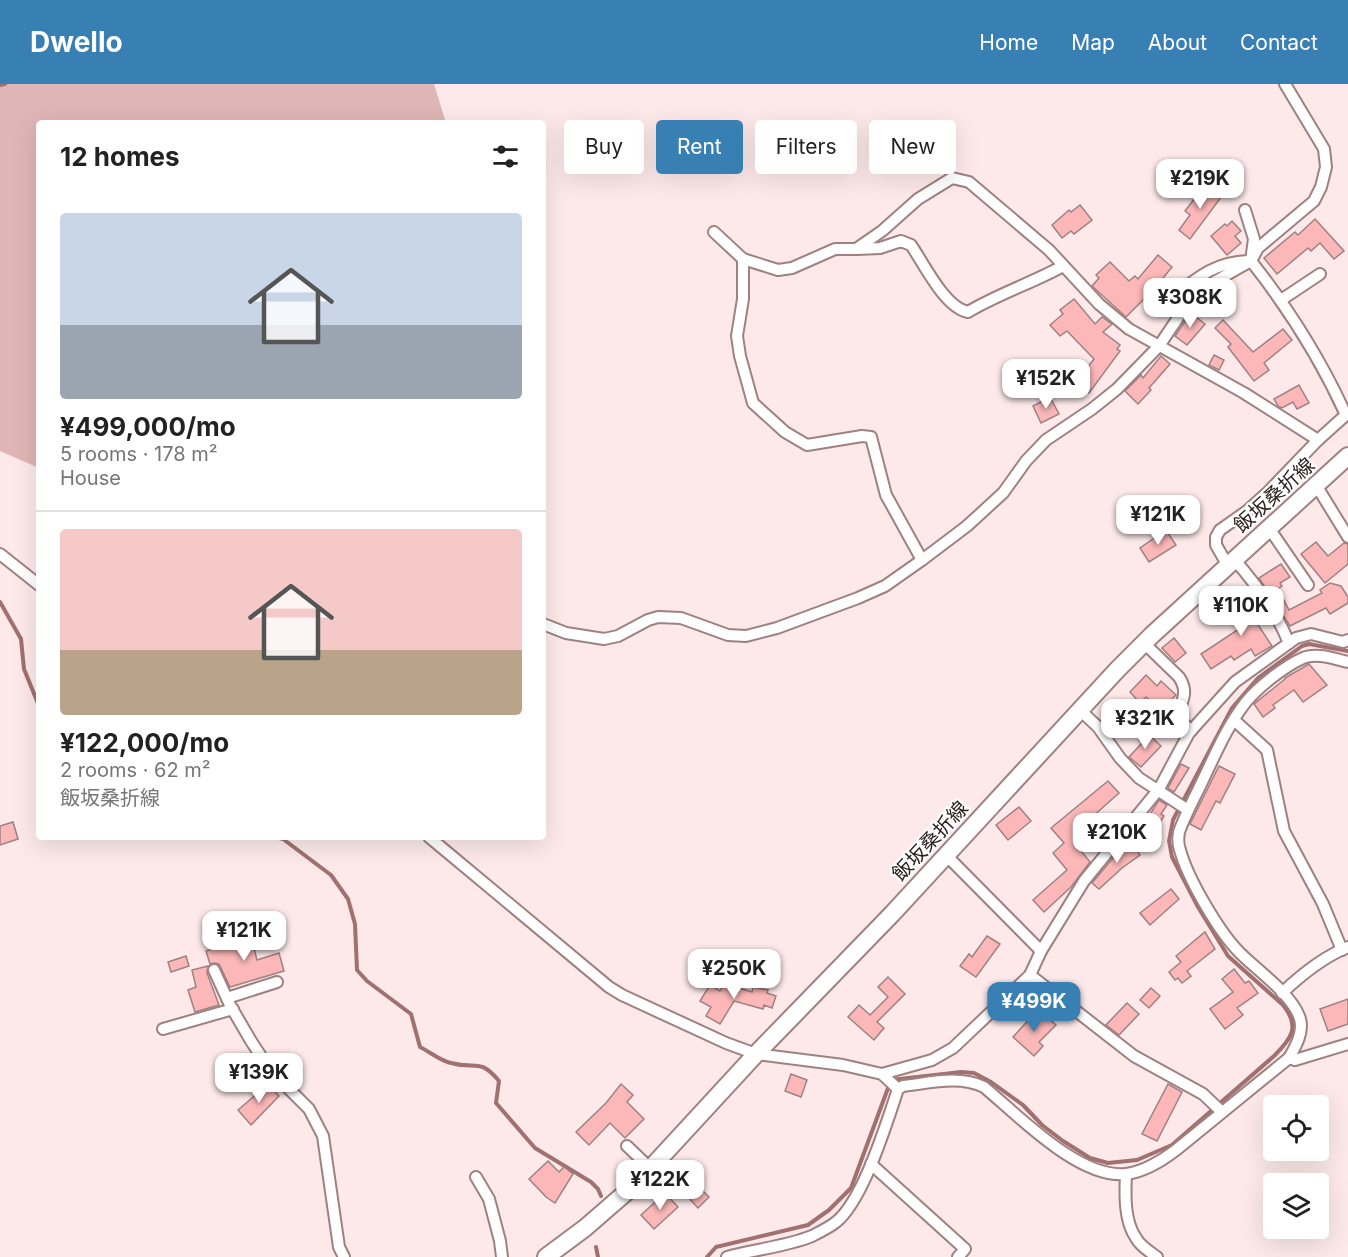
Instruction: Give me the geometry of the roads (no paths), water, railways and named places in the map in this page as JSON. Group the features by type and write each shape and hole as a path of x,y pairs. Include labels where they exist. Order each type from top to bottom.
{"main road":[{"name":"飯坂桑折線","path":"546,1257 585,1228 650,1168 1144,643 1348,456"}],"street":[{"path":"546,625 566,633 604,639 618,636 658,617 681,618 728,634 746,636 777,628 858,598 885,586 922,560 967,526 1003,493 1026,461 1046,440 1105,400 1159,346 1198,291 1251,261 1258,248 1314,201 1321,187 1326,167 1324,149 1285,84"},
{"path":"856,249 882,231 918,198 952,178 969,182 1049,250 1107,310 1129,329 1244,393 1318,440"},
{"path":"1245,210 1254,238 1251,261 1281,300 1327,375 1347,414 1318,440 1267,493 1220,530 1216,537 1216,545 1266,598 1298,646 1315,655 1348,662"},
{"path":"714,232 743,259 778,270 792,268 836,249 880,248 901,241 911,246 949,302 960,310 968,312 986,301 1046,276 1063,266"},
{"path":"743,259 743,299 737,336 753,403 785,432 807,445 862,436 871,437 886,495 922,560"},
{"path":"1177,294 1202,273 1235,261 1251,261"},
{"path":"1281,300 1320,273"},
{"path":"1317,485 1348,537"},
{"path":"1269,528 1308,585"},
{"path":"0,554 36,583"},
{"path":"433,840 609,987 726,1043 756,1054 843,1065 903,1086 948,1081 972,1082 984,1087 1063,1153 1079,1163 1093,1169 1126,1174 1169,1156 1217,1107 1289,1058 1295,1048 1301,1025 1299,1015 1282,993 1237,950 1192,878 1179,844 1182,806 1234,720 1254,693 1298,646 1311,634 1343,642 1348,640"},
{"path":"1144,643 1184,684 1186,692 1179,713 1180,718 1191,731"},
{"path":"727,1257 786,1244 813,1235 838,1221 856,1196 870,1164 891,1081 953,1048 1030,975 1041,951 1084,881 1159,789 1191,731 1235,682 1298,646"},
{"path":"1080,710 1098,727 1120,758 1139,778 1182,806"},
{"path":"1234,720 1267,750 1284,831 1345,948 1299,976 1282,993"},
{"path":"946,855 1041,951"},
{"path":"214,970 233,1009 270,1070 309,1109 323,1136 339,1247 344,1257"},
{"path":"1030,975 1134,1056 1203,1094 1217,1107"},
{"path":"227,998 277,981"},
{"path":"162,1029 233,1009"},
{"path":"1289,1058 1295,1060 1348,1044"},
{"path":"627,1146 650,1168"},
{"path":"870,1164 964,1249 958,1257"},
{"path":"1126,1174 1125,1189 1129,1226 1137,1241 1157,1257"},
{"path":"476,1177 489,1199 502,1257"}],"waterway":[{"path":"0,85 5,84"},
{"path":"0,602 21,639 24,669 36,699"},
{"path":"707,1257 716,1247 808,1225 829,1210 851,1188 891,1080 961,1072 974,1073 1023,1105 1042,1125 1063,1141 1090,1158 1108,1163 1137,1160 1172,1145 1274,1056 1289,1038 1292,1032 1292,1020 1283,1005 1228,956 1198,907 1172,857 1169,841 1173,820 1232,708 1258,678 1302,646 1309,644 1348,651"},
{"path":"284,840 331,875 348,899 355,924 357,970 367,981 411,1014 420,1047 447,1062 487,1069 499,1081 496,1103 535,1148 591,1182 601,1196"},
{"path":"596,1247 598,1257"}]}
